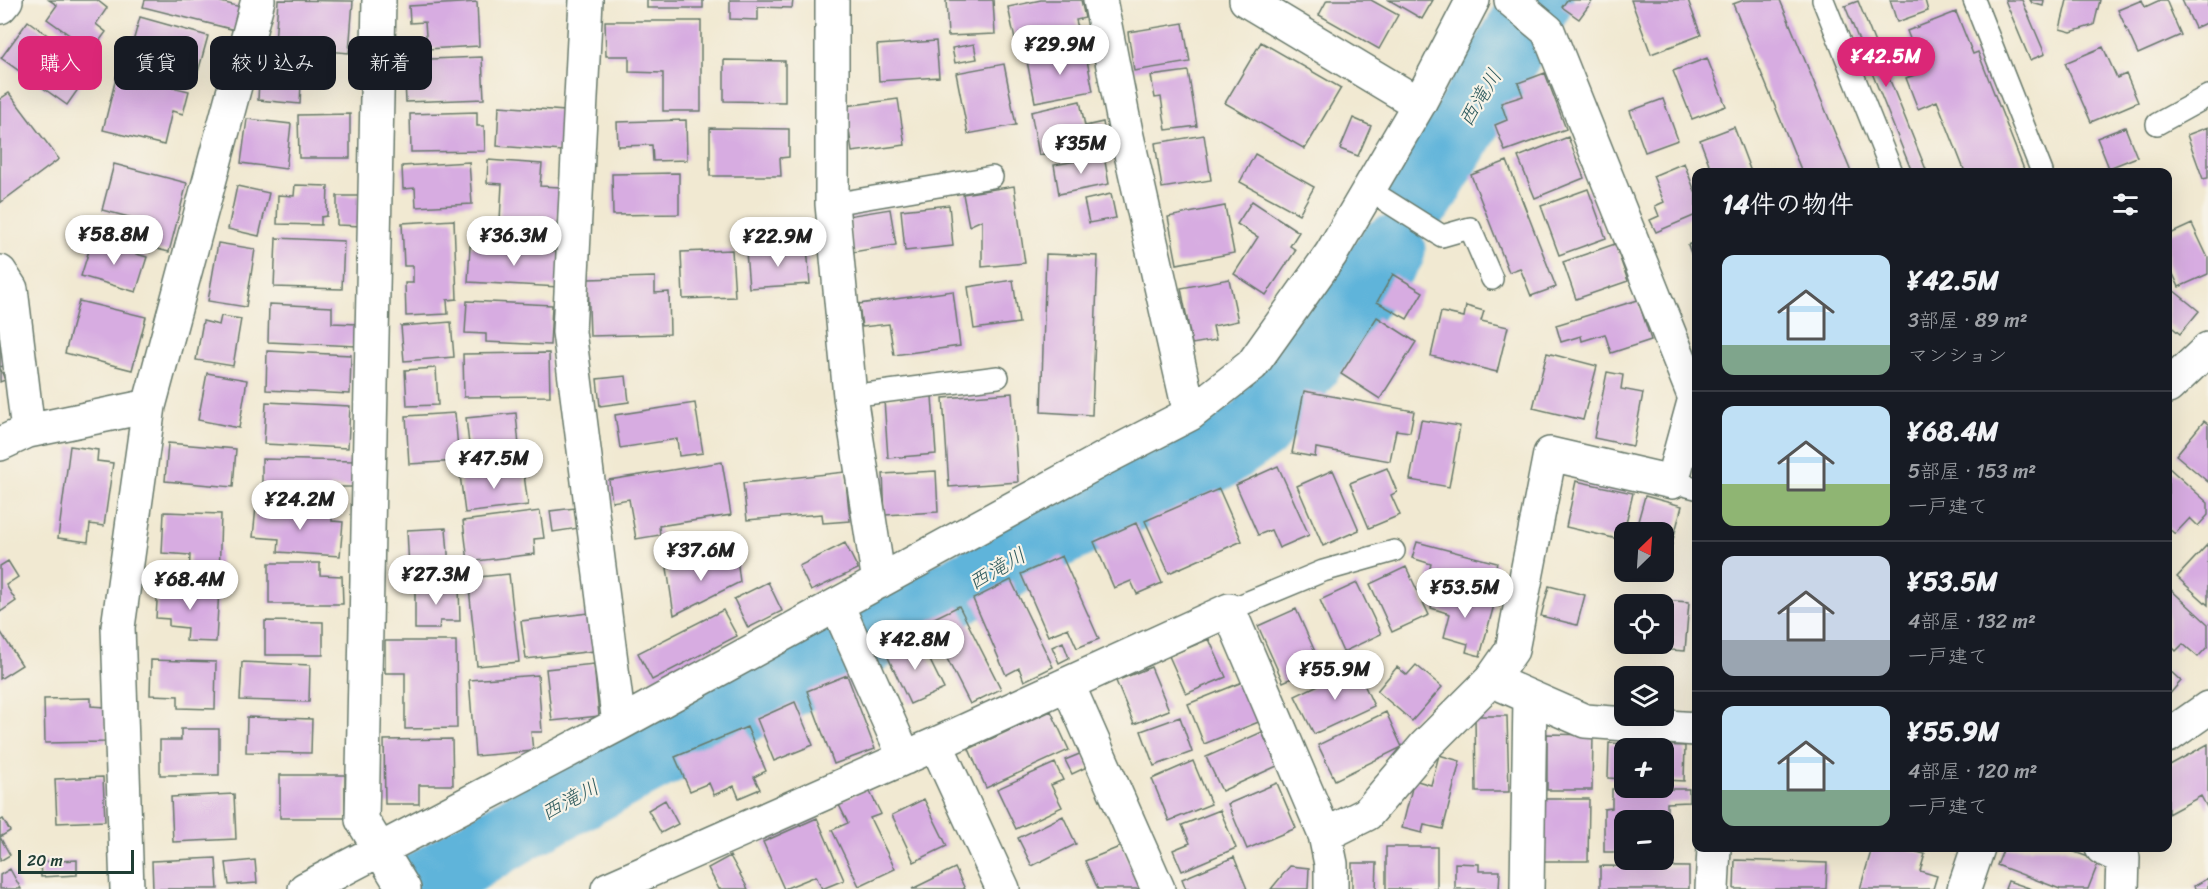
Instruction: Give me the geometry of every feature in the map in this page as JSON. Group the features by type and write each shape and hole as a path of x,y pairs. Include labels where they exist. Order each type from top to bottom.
{"street":[{"path":"0,7 6,0"},
{"path":"127,889 118,627 149,406 258,0"},
{"path":"379,0 362,820 401,884"},
{"path":"586,0 569,332 619,724"},
{"path":"832,0 832,204 850,396 879,582"},
{"path":"1100,0 1126,132 1190,414"},
{"path":"1246,0 1419,104"},
{"path":"305,889 619,724 849,631 879,582 1190,414 1252,365 1331,254 1419,104 1473,0"},
{"path":"1527,14 1692,391"},
{"path":"0,272 11,289 14,437 149,406"},
{"path":"2172,383 2208,349"},
{"path":"1324,835 1367,813 1425,746 1491,680 1512,650 1550,454 1684,485 1692,422"},
{"path":"608,889 1068,685 1229,610 1324,835 1331,864 1331,889"},
{"path":"849,631 905,758"},
{"path":"1491,680 1585,720 1692,729"},
{"path":"1068,685 1158,889"},
{"path":"1527,889 1530,698"},
{"path":"2172,733 2208,708"},
{"path":"936,744 1003,889"},
{"path":"1712,889 1714,852"},
{"path":"1964,889 1977,852"},
{"path":"2110,852 2122,858 2122,889"}],"lane":[{"path":"1823,0 1890,168"},
{"path":"1974,0 2040,168"},
{"path":"2157,124 2208,96"},
{"path":"832,204 992,177"},
{"path":"1369,190 1442,236 1470,228 1492,279"},
{"path":"850,396 998,377"},
{"path":"1229,610 1323,571 1394,551"}],"building":[{"path":"49,0 97,0 107,8 96,24 106,32 102,37 71,36 47,19 57,5"},
{"path":"145,0 222,0 221,2 241,7 235,30 143,7"},
{"path":"278,0 353,1 348,53 336,52 336,36 276,36"},
{"path":"647,0 703,0 703,8 647,8"},
{"path":"730,0 793,0 792,8 758,7 758,20 730,19"},
{"path":"946,0 993,0 995,34 948,36"},
{"path":"1041,0 1081,0 1085,18 1076,20 1080,36 1017,49 1008,7"},
{"path":"1327,0 1371,0 1398,15 1379,49 1319,15"},
{"path":"1389,0 1433,0 1422,19"},
{"path":"1567,0 1593,0 1579,19 1562,7"},
{"path":"1631,0 1688,0 1701,35 1651,54"},
{"path":"1744,0 1780,0 1849,168 1800,168 1733,4"},
{"path":"1890,0 1925,0 1928,11 1897,22"},
{"path":"2005,0 2022,0 2045,54 2030,60"},
{"path":"2030,0 2044,0 2043,6 2032,3"},
{"path":"2067,0 2100,0 2094,25 2071,32 2060,29"},
{"path":"2142,0 2145,7 2160,0 2166,0 2181,35 2138,54 2118,10"},
{"path":"2182,0 2208,0 2208,22 2195,28"},
{"path":"1858,1 1925,168 1910,168 1845,6"},
{"path":"477,2 479,46 432,49 432,36 426,36 425,22 410,23 409,6"},
{"path":"1956,12 1973,54 1978,52 2023,168 1963,168 1937,101 1918,109 1906,78 1923,72 1907,31"},
{"path":"140,17 208,36 198,72 198,36 135,36"},
{"path":"28,21 49,36 18,36 18,70 1,58"},
{"path":"605,21 701,21 701,111 663,111 663,73 629,72 629,56 606,56"},
{"path":"1183,23 1190,62 1134,71 1128,32"},
{"path":"936,41 939,77 879,81 877,45"},
{"path":"1261,42 1341,88 1305,149 1225,103"},
{"path":"974,44 977,59 955,63 952,48"},
{"path":"2103,47 2117,78 2126,74 2138,102 2091,122 2065,63"},
{"path":"1085,50 1093,91 1035,102 1027,61"},
{"path":"482,57 484,99 406,102 405,90 432,90 432,59"},
{"path":"1707,58 1726,106 1692,119 1673,71"},
{"path":"724,60 785,61 785,102 724,101"},
{"path":"1004,64 1016,125 968,134 956,73"},
{"path":"1188,71 1197,126 1166,130 1161,97 1155,98 1151,76"},
{"path":"1545,73 1566,129 1505,151 1495,125 1507,120 1501,103 1523,96 1518,83"},
{"path":"114,86 114,90 189,91 183,114 172,111 164,145 103,130"},
{"path":"46,90 78,90 67,105"},
{"path":"258,90 301,90 300,104 258,100"},
{"path":"9,93 59,159 0,203 0,99"},
{"path":"898,99 905,145 852,152 846,106"},
{"path":"1663,99 1678,140 1645,152 1630,111"},
{"path":"1080,101 1085,126 1103,122 1106,141 1039,155 1031,112"},
{"path":"499,106 565,111 562,151 497,146"},
{"path":"477,112 477,126 484,126 485,151 411,152 410,114"},
{"path":"350,114 350,158 299,158 298,115"},
{"path":"1353,118 1371,126 1358,156 1340,149"},
{"path":"247,119 291,124 286,169 241,163"},
{"path":"686,120 687,160 653,161 652,145 618,146 617,122"},
{"path":"1734,127 1749,168 1710,168 1700,140"},
{"path":"2125,127 2137,157 2109,168 2097,138"},
{"path":"2208,127 2208,178 2203,179 2187,135"},
{"path":"710,128 789,129 789,157 780,158 781,176 710,176"},
{"path":"1204,135 1211,180 1162,188 1155,143"},
{"path":"1568,137 1584,178 1535,198 1518,157"},
{"path":"1255,154 1314,187 1299,214 1240,182"},
{"path":"1104,156 1109,184 1059,194 1054,165"},
{"path":"488,160 542,164 540,186 560,187 556,244 519,241 521,222 500,220 502,184 487,183"},
{"path":"1507,161 1556,287 1531,296 1520,268 1509,272 1471,175"},
{"path":"469,162 472,204 416,207 415,188 403,189 402,166"},
{"path":"1684,163 1692,184 1692,217 1656,232 1650,220 1659,216 1655,206 1664,202 1653,176"},
{"path":"114,164 187,183 169,252 138,244 144,221 102,210"},
{"path":"679,173 679,214 613,215 612,174"},
{"path":"295,185 328,186 327,216 321,217 321,225 277,224 278,195 294,196"},
{"path":"237,186 269,193 259,236 228,229"},
{"path":"1014,186 1025,263 982,267 982,220 969,226 963,194"},
{"path":"1588,189 1606,238 1559,255 1541,206"},
{"path":"1111,194 1116,218 1089,223 1084,200"},
{"path":"337,196 363,196 363,226 337,225"},
{"path":"1252,201 1299,232 1290,246 1296,250 1266,295 1234,274 1258,237 1237,224"},
{"path":"949,205 953,246 905,251 901,210"},
{"path":"1225,206 1234,253 1177,264 1168,217"},
{"path":"890,209 896,245 853,252 847,216"},
{"path":"454,220 457,299 447,300 448,314 406,316 405,283 413,283 413,266 404,266 402,223"},
{"path":"2192,224 2208,258 2208,274 2179,287 2172,272 2172,233"},
{"path":"276,238 344,241 342,289 274,287"},
{"path":"92,241 147,257 136,292 81,276"},
{"path":"218,243 255,249 246,307 208,301"},
{"path":"1615,244 1628,281 1576,299 1563,262"},
{"path":"1692,244 1692,256 1688,245"},
{"path":"470,246 561,252 559,287 468,282"},
{"path":"807,247 810,284 749,288 746,252"},
{"path":"732,250 735,297 683,299 681,252"},
{"path":"1046,254 1098,256 1092,415 1041,412"},
{"path":"1393,274 1423,292 1407,319 1377,302"},
{"path":"655,277 655,293 669,292 670,334 590,336 588,279"},
{"path":"1229,279 1238,321 1213,326 1216,340 1192,344 1181,288"},
{"path":"1013,280 1019,323 974,329 968,287"},
{"path":"2172,289 2199,311 2180,334 2172,327"},
{"path":"953,291 960,346 894,355 889,324 862,327 859,304"},
{"path":"1638,300 1651,340 1611,353 1605,334 1582,341 1581,336 1561,342 1556,325"},
{"path":"79,301 146,317 132,370 65,353"},
{"path":"467,301 552,305 550,345 486,342 486,334 465,333"},
{"path":"269,304 332,307 332,323 358,324 357,346 268,342"},
{"path":"1466,306 1484,311 1481,321 1508,327 1497,372 1431,356 1441,312 1464,317"},
{"path":"221,316 241,319 233,366 196,360 203,321 219,325"},
{"path":"1377,317 1416,342 1380,399 1341,374"},
{"path":"451,322 454,357 404,361 401,326"},
{"path":"0,340 9,364 0,367"},
{"path":"267,351 351,355 350,394 266,390"},
{"path":"549,353 550,396 464,397 463,354"},
{"path":"1547,353 1597,366 1583,420 1533,408"},
{"path":"0,368 5,380 0,382"},
{"path":"436,368 438,405 407,406 405,370"},
{"path":"1607,372 1623,375 1621,389 1643,393 1633,446 1594,438"},
{"path":"207,373 247,380 239,428 198,420"},
{"path":"626,376 629,402 600,406 597,379"},
{"path":"1304,391 1414,411 1410,432 1396,430 1390,461 1316,448 1315,457 1292,453"},
{"path":"1012,393 1018,482 949,487 943,398"},
{"path":"932,396 936,454 888,458 884,400"},
{"path":"266,402 350,406 348,448 264,444"},
{"path":"695,403 703,453 679,456 677,439 620,448 615,415"},
{"path":"455,413 459,461 409,464 406,416"},
{"path":"516,413 520,457 471,462 466,418"},
{"path":"1421,420 1460,426 1449,487 1410,480"},
{"path":"2204,421 2208,424 2208,482 2176,455"},
{"path":"168,443 236,449 233,487 165,481"},
{"path":"70,446 98,450 97,461 113,463 104,526 90,524 88,542 58,538"},
{"path":"262,459 354,461 354,487 331,487 331,498 262,497"},
{"path":"722,462 731,515 659,526 660,535 636,539 629,499 612,502 609,480"},
{"path":"1278,466 1309,535 1279,548 1271,530 1258,535 1236,485"},
{"path":"523,467 528,505 465,513 460,475"},
{"path":"1387,468 1397,492 1391,495 1400,515 1369,528 1350,483"},
{"path":"1333,470 1359,530 1323,546 1297,486"},
{"path":"936,471 938,512 885,515 883,474"},
{"path":"2172,471 2208,503 2208,515 2198,526 2190,518 2175,534 2172,531"},
{"path":"845,472 850,521 823,523 822,514 747,520 743,483"},
{"path":"1576,481 1633,493 1626,522 1614,522 1614,538 1566,527"},
{"path":"1219,489 1242,541 1169,573 1145,521"},
{"path":"1645,496 1682,506 1674,536 1674,522 1638,522"},
{"path":"256,507 332,512 332,521 343,522 340,556 278,552 279,539 253,537"},
{"path":"575,508 579,528 553,532 550,511"},
{"path":"540,511 544,538 534,539 535,554 468,562 463,521"},
{"path":"164,512 221,514 219,579 189,577 190,555 162,553"},
{"path":"1136,523 1162,583 1137,594 1131,581 1114,588 1094,542"},
{"path":"446,528 449,566 409,569 407,530"},
{"path":"1417,542 1497,563 1488,595 1427,579 1431,564 1412,558"},
{"path":"845,543 858,569 811,591 799,566"},
{"path":"2208,544 2208,605 2177,577"},
{"path":"1062,556 1099,639 1077,648 1068,628 1048,636 1021,574"},
{"path":"737,558 740,582 674,615 667,568"},
{"path":"8,561 18,577 6,585 16,601 0,612 0,566"},
{"path":"269,563 320,563 320,575 342,576 343,604 269,604"},
{"path":"1406,567 1429,615 1392,632 1370,584"},
{"path":"509,574 519,662 477,666 468,578"},
{"path":"1011,580 1053,667 1024,681 1019,668 1006,675 973,599"},
{"path":"768,582 782,611 748,628 734,599"},
{"path":"1357,583 1381,634 1343,652 1320,600"},
{"path":"158,585 219,589 216,642 186,641 187,628 169,626 169,619 156,618"},
{"path":"415,586 459,586 460,621 440,621 439,629 415,629"},
{"path":"1549,586 1585,595 1577,625 1541,616"},
{"path":"1436,589 1494,605 1480,656 1466,652 1468,644 1444,637 1450,614 1431,608"},
{"path":"2172,591 2208,624 2208,646 2198,657 2183,644 2176,651 2172,647"},
{"path":"1674,601 1689,602 1685,651 1674,650"},
{"path":"959,606 1001,689 970,704 928,621"},
{"path":"1296,609 1321,665 1283,682 1258,626"},
{"path":"723,610 737,636 652,680 638,653"},
{"path":"589,613 594,651 526,659 521,621"},
{"path":"265,621 323,622 323,655 265,655"},
{"path":"0,631 22,665 0,679"},
{"path":"919,638 944,689 910,704 886,653"},
{"path":"1209,639 1226,677 1186,694 1169,656"},
{"path":"385,641 456,641 457,728 405,729 405,673 385,673"},
{"path":"1063,642 1069,658 1059,663 1052,647"},
{"path":"151,660 216,662 215,709 178,708 178,696 150,695"},
{"path":"242,662 310,665 309,702 240,700"},
{"path":"594,664 599,716 552,721 546,669"},
{"path":"1416,665 1442,687 1412,721 1377,691 1397,667 1407,675"},
{"path":"1151,667 1169,710 1134,724 1116,681"},
{"path":"1356,667 1374,706 1314,734 1295,696"},
{"path":"2172,673 2181,681 2172,691"},
{"path":"538,675 542,732 531,732 533,751 475,756 469,680"},
{"path":"847,675 875,749 834,764 807,691"},
{"path":"1245,681 1261,721 1204,744 1188,704"},
{"path":"91,698 91,706 105,707 106,742 45,743 44,699"},
{"path":"795,702 813,745 774,761 757,719"},
{"path":"1051,711 1069,750 986,788 969,749"},
{"path":"1386,712 1402,747 1335,780 1318,745"},
{"path":"1475,716 1507,716 1509,792 1476,792"},
{"path":"247,717 312,719 311,753 246,752"},
{"path":"1180,717 1192,752 1154,766 1141,731"},
{"path":"747,727 766,771 754,777 760,789 739,798 734,786 714,795 709,783 690,791 675,757"},
{"path":"181,729 219,729 219,775 160,775 160,740 181,740"},
{"path":"1262,732 1277,766 1222,791 1206,757"},
{"path":"1547,734 1593,735 1592,790 1547,790"},
{"path":"452,739 453,785 419,785 419,804 385,804 384,740"},
{"path":"1609,743 1614,743 1614,778 1608,778"},
{"path":"2208,744 2208,809 2201,796 2172,812 2172,764"},
{"path":"1674,746 1685,746 1684,781 1674,780"},
{"path":"1082,753 1089,766 1072,774 1065,760"},
{"path":"1439,755 1460,761 1443,829 1424,825 1422,833 1402,828 1414,780 1431,785"},
{"path":"1193,761 1211,804 1169,821 1152,779"},
{"path":"1055,763 1063,780 1051,785 1062,807 1016,829 997,789"},
{"path":"280,775 345,775 345,818 280,818"},
{"path":"103,777 105,821 57,823 55,779"},
{"path":"1277,783 1296,828 1247,849 1228,804"},
{"path":"868,788 881,814 870,818 895,869 859,886 832,830 848,823 838,803"},
{"path":"1612,789 1614,789 1614,798 1674,798 1674,789 1689,789 1689,802 1667,803 1667,810 1614,810 1614,852 1604,852 1604,809 1612,808"},
{"path":"234,794 236,839 173,842 171,797"},
{"path":"924,799 947,846 914,862 892,815"},
{"path":"1544,799 1589,799 1588,861 1544,861"},
{"path":"665,800 678,824 661,833 648,810"},
{"path":"1220,810 1236,848 1182,871 1173,850 1190,843 1182,825"},
{"path":"1063,816 1076,844 1032,866 1018,838"},
{"path":"817,818 844,880 822,889 816,876 784,889 763,842"},
{"path":"3,819 10,831 0,837 0,821"},
{"path":"0,837 10,855 0,861"},
{"path":"1122,846 1141,889 1098,889 1085,861"},
{"path":"1386,847 1437,847 1437,889 1386,889"},
{"path":"1871,852 1925,854 1920,871 1937,876 1933,889 1860,889"},
{"path":"2002,852 2075,852 2099,861 2088,889 2060,889 1997,865"},
{"path":"730,856 748,889 719,889 708,868"},
{"path":"1234,857 1247,889 1186,889 1182,879"},
{"path":"216,858 218,889 153,889 152,861"},
{"path":"77,860 77,875 41,877 40,862"},
{"path":"255,860 257,883 229,885 226,863"},
{"path":"1735,860 1827,863 1826,889 1734,889"},
{"path":"1352,863 1377,863 1376,889 1352,889"},
{"path":"1455,863 1479,864 1479,871 1500,871 1499,889 1455,889"},
{"path":"1290,866 1309,868 1308,889 1271,889"},
{"path":"1600,866 1614,866 1614,870 1674,870 1674,867 1689,867 1689,889 1600,889"},
{"path":"955,868 965,889 912,889"},
{"path":"10,869 21,889 0,889 0,875"},
{"path":"2208,878 2208,889 2195,889 2194,886"},
{"path":"2008,881 2032,889 2005,889"}],"waterway":[{"name":"西滝川","path":"1421,196 1539,0"},
{"name":"西滝川","path":"417,889 524,825 739,711 922,609 995,572 1046,539 1217,456 1258,428 1391,250"}]}
